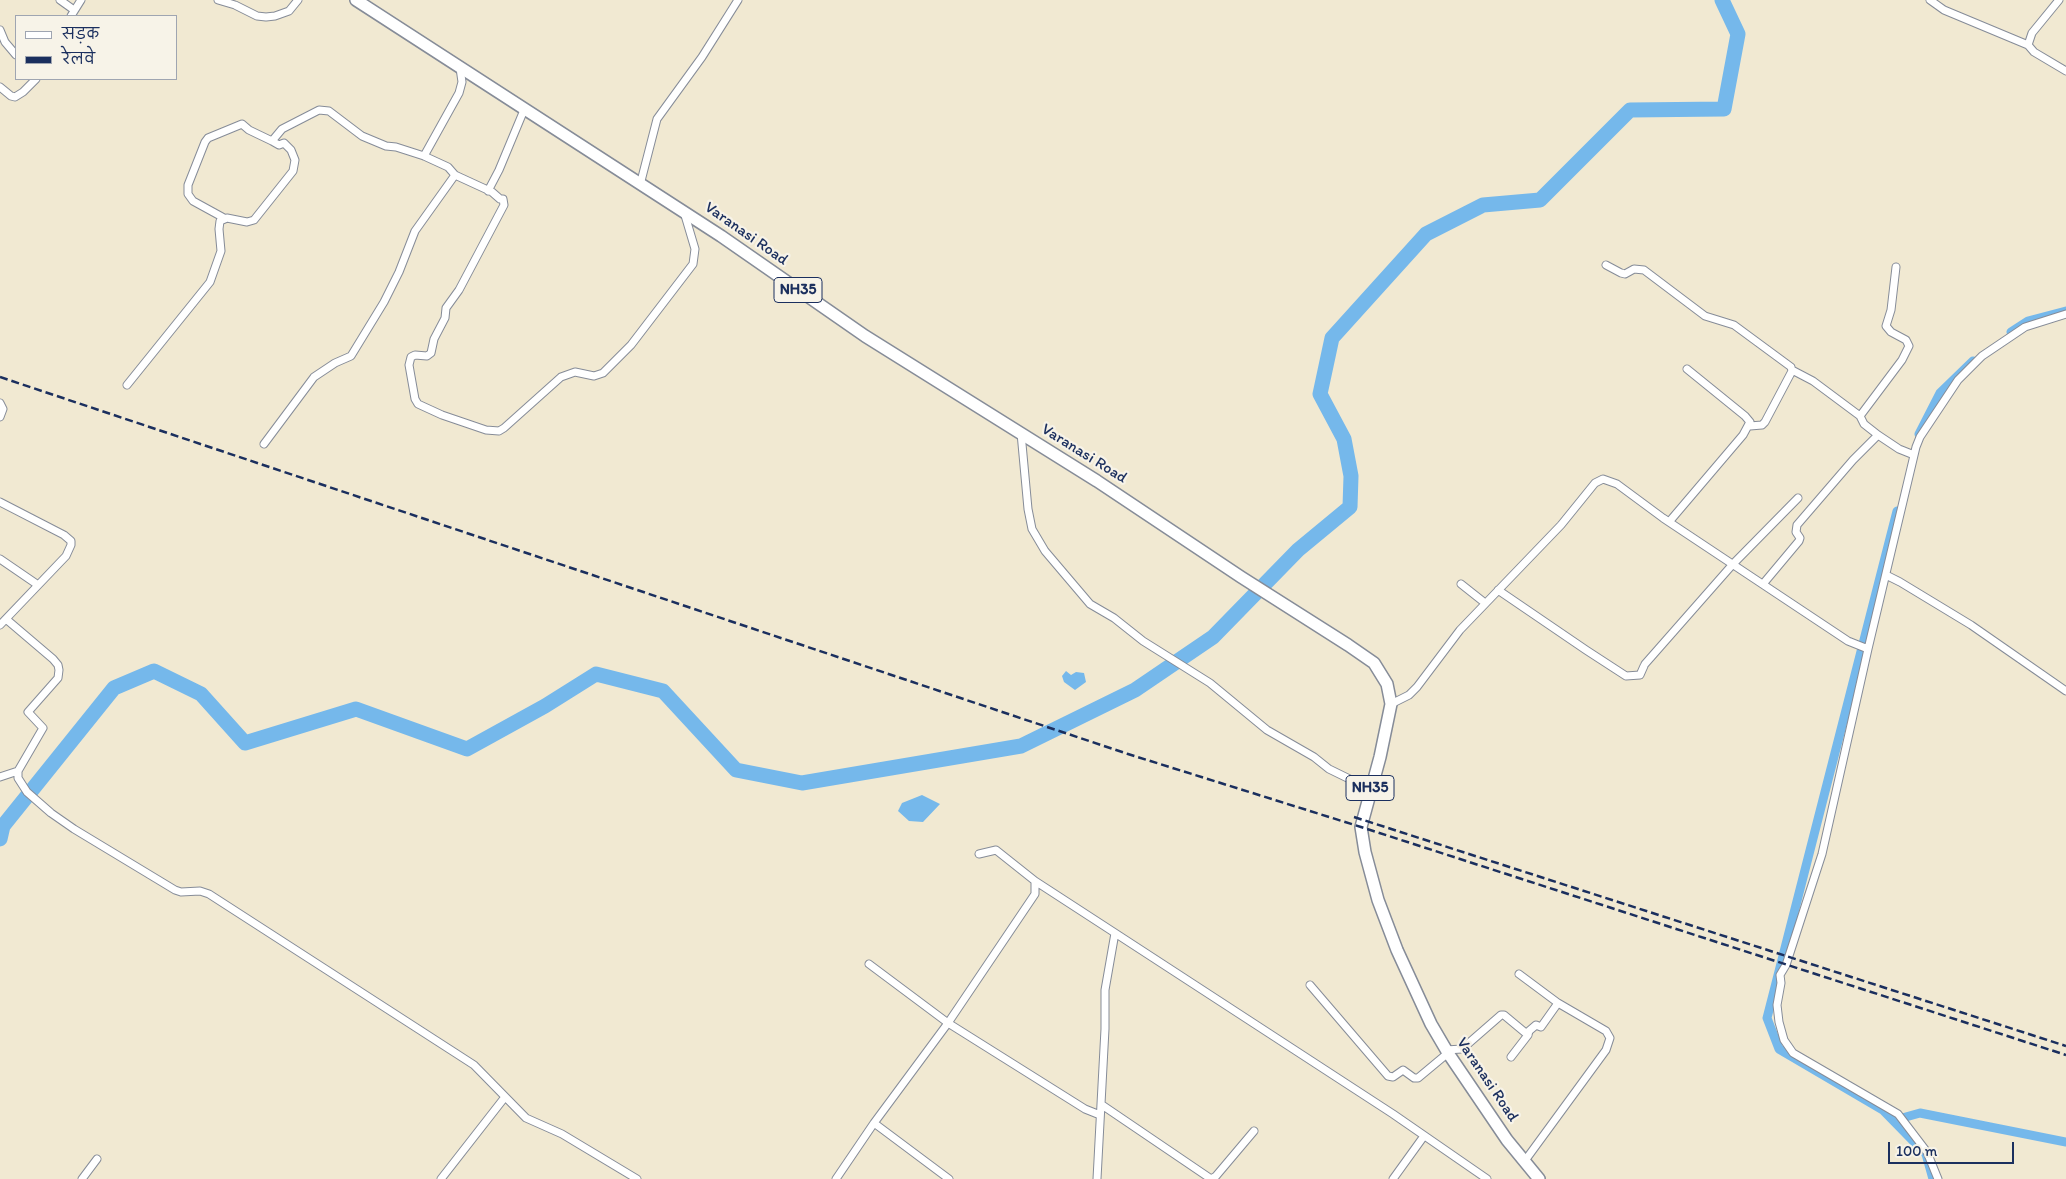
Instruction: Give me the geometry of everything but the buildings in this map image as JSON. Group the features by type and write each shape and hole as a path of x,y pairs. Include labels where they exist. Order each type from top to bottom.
{"highway":[{"name":"Varanasi Road","path":"363,2 524,110 684,211 865,336 1097,481 1374,663 1387,684 1391,704"},
{"name":"NH35","path":"1370,789 1382,748 1391,704"},
{"name":"Varanasi Road","path":"1370,789 1361,827 1365,852 1382,911 1397,950 1431,1024 1447,1052 1524,1162 1539,1179"}],"street":[{"path":"60,0 72,13 82,0"},
{"path":"218,0 257,16 266,17 288,11 298,0"},
{"path":"640,184 657,119 702,57 738,0"},
{"path":"1930,0 1944,10 2028,45 2034,52 2066,71"},
{"path":"2028,45 2032,33 2059,0"},
{"path":"0,30 15,54"},
{"path":"424,156 459,93 462,82 460,68"},
{"path":"0,87 11,96 15,96 23,92 35,80"},
{"path":"272,141 282,129 316,111 325,110 362,136 386,146 396,147 424,156 448,167 455,175 503,199 504,205 459,290 446,308 445,318 434,339 432,353 427,356 414,355 411,357 409,365 415,399 418,404 442,415 492,431 499,431 504,428 561,377 575,372 594,376 603,373 634,342 693,264 695,249 684,211"},
{"path":"488,191 499,170 524,110"},
{"path":"242,124 249,130 272,141 279,145 284,142 291,150 295,160 294,171 254,220 247,222 224,218 193,201 188,194 188,185 208,138 242,124"},
{"path":"264,444 314,377 335,363 351,356 384,302 399,272 415,231 455,175"},
{"path":"127,385 210,282 221,251 219,224 224,218"},
{"path":"1606,265 1621,273 1634,269 1644,270 1705,316 1734,325 1787,364 1792,370 1813,381 1860,416 1864,424 1894,447 1911,454"},
{"path":"1860,416 1902,360 1909,346 1906,340 1891,332 1886,326 1891,310 1896,268"},
{"path":"1938,1179 1927,1152 1898,1114 1793,1053 1784,1040 1777,1012 1781,972 1786,965 1822,854 1866,648 1886,576 1911,454 1948,393 1971,366 1988,351 2025,327 2066,314"},
{"path":"1687,369 1746,416 1750,426"},
{"path":"1669,522 1750,426 1762,425 1765,422 1792,370"},
{"path":"0,403 3,409 0,417"},
{"path":"1021,434 1028,509 1035,535 1051,558 1090,604 1114,618 1143,640 1210,683 1268,730 1329,769 1370,789"},
{"path":"1763,584 1799,541 1800,538 1796,532 1797,525 1853,460 1878,435"},
{"path":"1391,704 1409,695 1417,687 1454,636 1561,525 1599,480 1603,479 1612,482 1669,522 1854,644 1866,648"},
{"path":"1498,590 1626,676 1640,674 1645,665 1733,564 1798,498"},
{"path":"0,502 64,535 71,545 66,556 0,625"},
{"path":"0,559 38,585"},
{"path":"1886,576 1900,582 1971,625 2066,690"},
{"path":"1461,584 1485,604"},
{"path":"6,619 53,659 58,665 59,670 58,678 28,712 43,728 18,770 18,778 27,792 51,813 74,829 175,890 181,892 200,890 209,894 474,1065 531,1121 562,1134 637,1179"},
{"path":"0,777 18,770"},
{"path":"979,854 996,850 1035,882 1384,1108 1483,1178"},
{"path":"836,1179 874,1123 948,1023 1035,894 1035,882"},
{"path":"1098,1179 1105,990 1114,933"},
{"path":"869,964 948,1023 1085,1109 1100,1115"},
{"path":"1519,974 1558,1003 1606,1031 1610,1038 1609,1044 1524,1162"},
{"path":"1310,985 1388,1076 1393,1077 1403,1070 1414,1078 1418,1078 1447,1052 1462,1049 1501,1015 1504,1015 1528,1035"},
{"path":"1511,1057 1529,1031 1536,1025 1541,1027 1558,1003"},
{"path":"441,1179 505,1097"},
{"path":"1102,1106 1211,1179 1216,1176 1254,1130"},
{"path":"874,1123 949,1179"},
{"path":"1393,1179 1424,1136"},
{"path":"82,1179 98,1159"}],"water":[{"path":"1066,671 1071,675 1076,672 1084,673 1086,682 1075,690 1064,682 1062,676"},
{"path":"922,795 940,804 923,822 909,821 898,811 902,803"}],"waterway":[{"path":"0,839 3,826 114,688 154,671 201,694 245,743 356,709 467,749 545,706 596,674 663,691 736,770 802,783 1021,746 1135,690 1213,637 1298,550 1350,507 1351,476 1344,439 1320,394 1332,338 1426,234 1483,205 1540,200 1630,110 1724,109 1738,34 1722,0"},
{"path":"2011,332 2028,321 2066,311"},
{"path":"1919,434 1940,393 1973,361"},
{"path":"1897,511 1767,1018 1779,1049 1883,1110 1926,1154 1933,1179"},
{"path":"1895,1120 1920,1113 2066,1142"}],"railway":[{"path":"0,377 1128,754 1361,827 2066,1055"},
{"path":"1354,817 2066,1046"}]}
